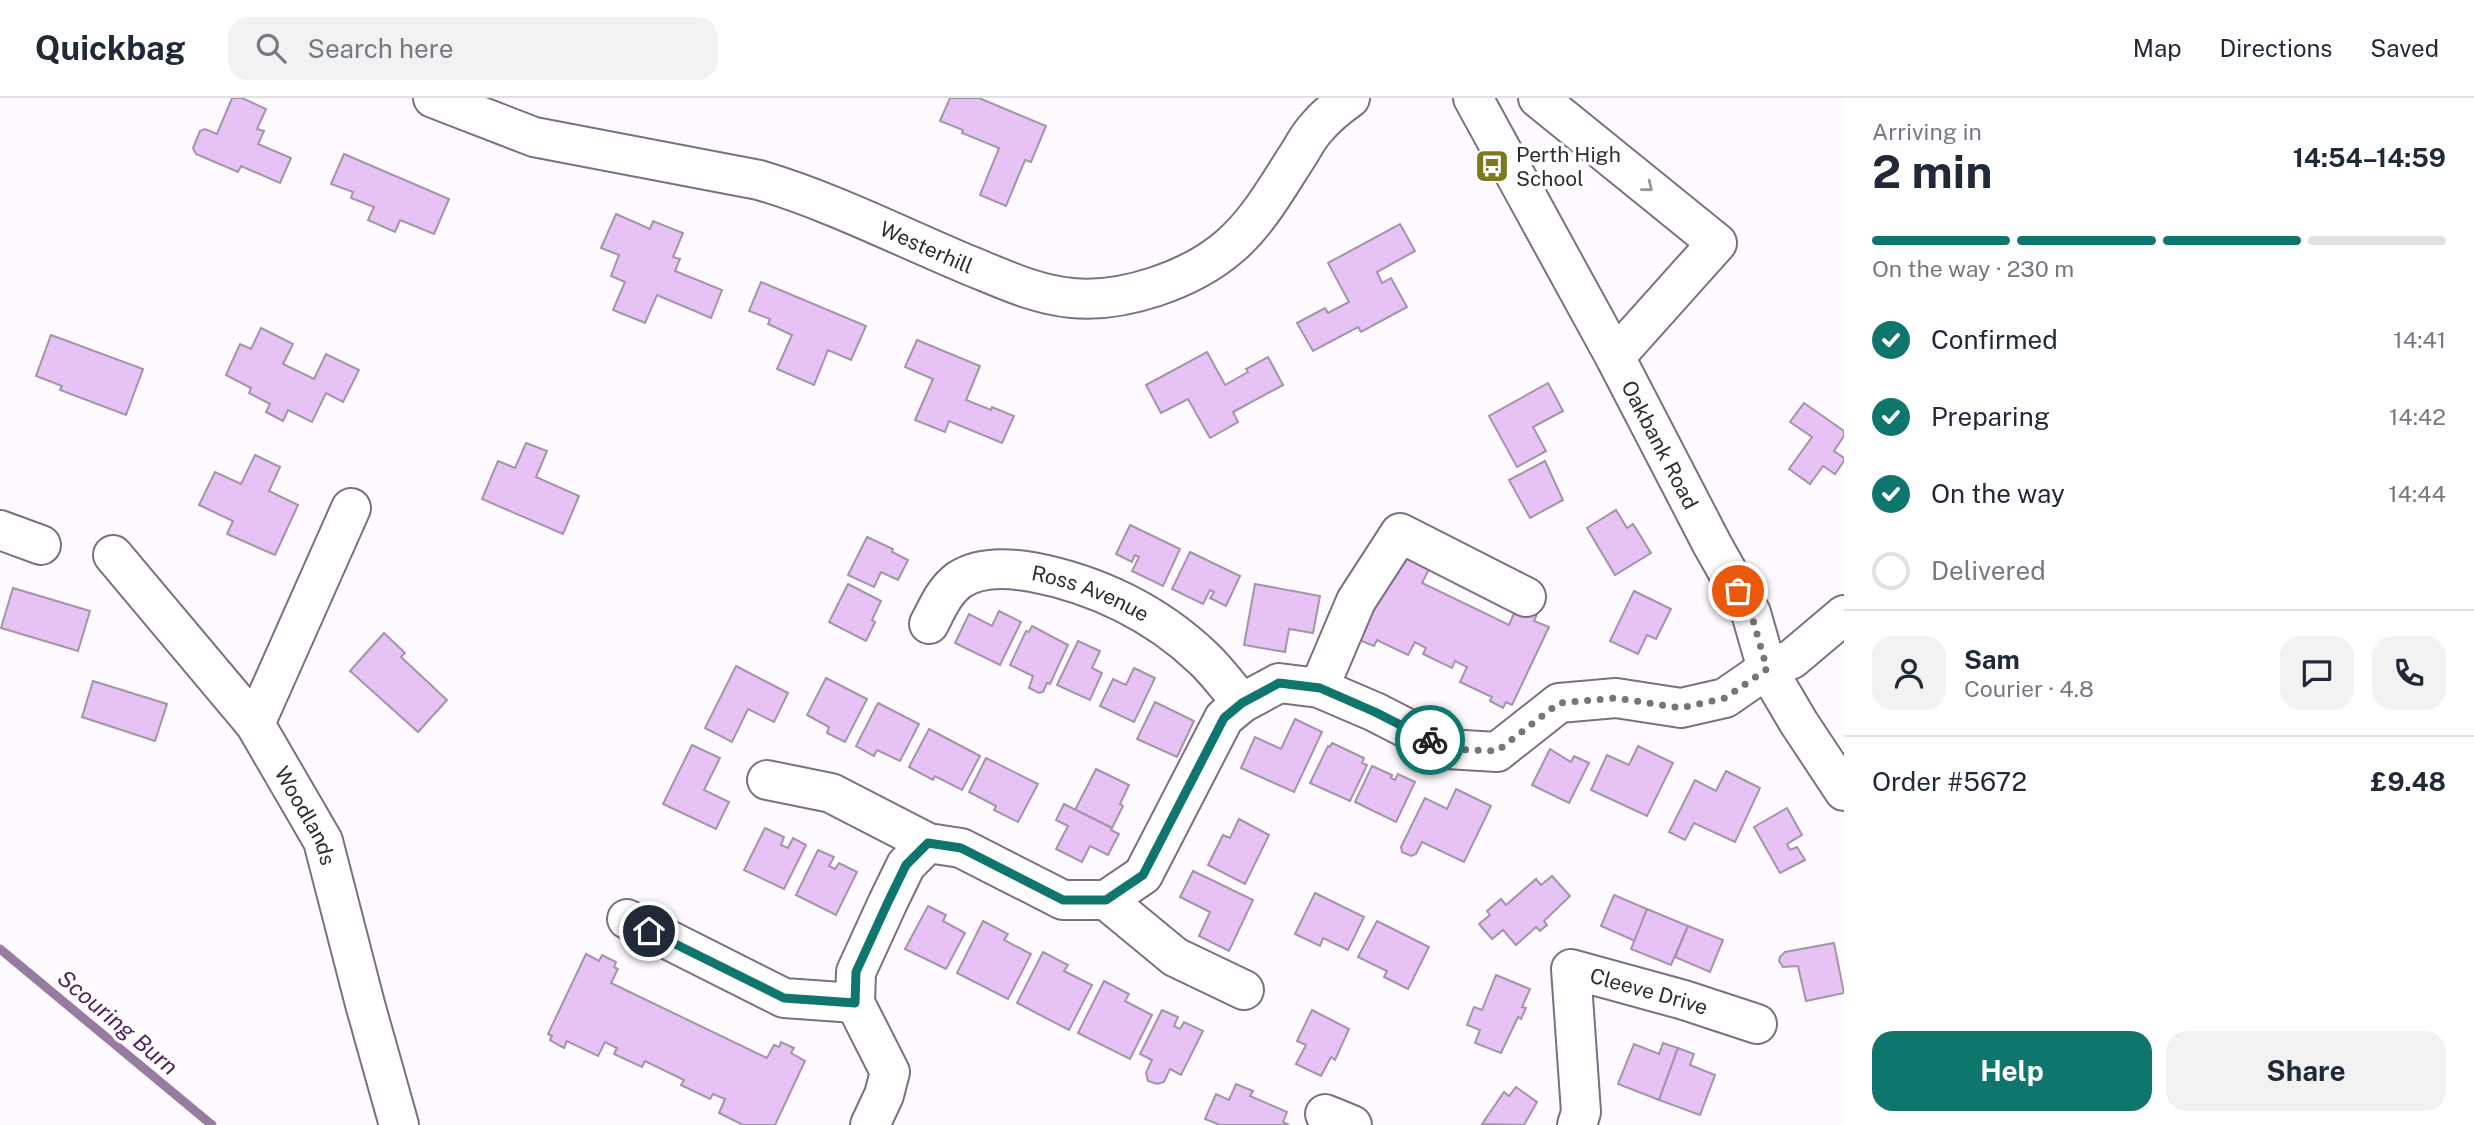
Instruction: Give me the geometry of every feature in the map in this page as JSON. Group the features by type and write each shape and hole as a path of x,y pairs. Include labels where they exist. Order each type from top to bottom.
{"street":[{"name":"Westerhill","path":"433,98 534,137 780,186 834,205 922,245 1035,291 1071,298 1117,298 1160,284 1204,264 1229,247 1256,218 1317,126 1350,98"},
{"name":"Oakbank Road","path":"1473,98 1751,613 1767,669 1844,791"},
{"path":"1493,131 1535,98 1717,243 1615,357"},
{"path":"255,724 351,508"},
{"path":"0,530 41,545"},
{"path":"1320,688 1356,601 1400,533 1526,597"},
{"name":"Woodlands","path":"113,555 255,724 323,841 399,1125"},
{"name":"Ross Avenue","path":"929,624 946,593 960,580 979,571 1012,569 1052,576 1107,593 1154,619 1204,659 1242,703"},
{"path":"767,780 831,793 928,843 961,848 1063,900 1106,900 1143,875 1224,718 1242,703 1279,683 1320,688 1375,712 1447,749 1497,751 1559,703 1616,698 1681,708 1725,698 1767,669 1792,659 1844,615"},
{"path":"870,1125 884,1095 890,1072 855,1003 856,972 906,865 928,843"},
{"path":"1106,900 1175,957 1244,990"},
{"path":"627,919 784,998 855,1003"},
{"name":"Cleeve Drive","path":"1577,1125 1581,1112 1571,969 1684,1000 1757,1024"}],"building":[{"path":"232,98 242,98 266,109 257,129 264,131 258,144 291,158 280,183 241,166 238,172 196,154 193,148 200,131 205,129 217,134"},
{"path":"950,98 979,98 1046,126 1031,162 1025,160 1006,206 980,195 999,148 940,121"},
{"path":"344,154 449,199 434,234 400,220 395,232 368,220 374,207 351,198 353,192 331,184"},
{"path":"616,214 650,229 653,221 683,233 673,257 680,259 675,271 722,290 711,318 657,295 645,323 613,310 625,282 611,276 619,255 601,248"},
{"path":"1400,224 1415,251 1377,272 1382,283 1391,278 1407,307 1361,332 1358,327 1313,351 1297,323 1325,308 1328,313 1349,302 1328,263"},
{"path":"761,282 866,326 851,360 828,350 814,385 777,369 792,335 768,324 770,319 749,311"},
{"path":"261,328 293,344 283,364 314,379 326,354 359,370 343,402 326,393 312,422 288,410 283,421 266,412 270,404 249,393 251,388 226,375 240,344 251,349"},
{"path":"51,335 143,369 126,415 60,390 62,386 36,376"},
{"path":"917,340 980,366 966,400 1014,416 1002,443 949,421 945,432 915,420 933,379 905,367"},
{"path":"1207,352 1225,385 1268,357 1283,385 1233,412 1238,422 1210,438 1188,399 1161,413 1146,385"},
{"path":"1548,383 1563,411 1533,427 1546,451 1517,467 1489,416"},
{"path":"1804,403 1844,431 1844,436 1834,451 1844,458 1844,461 1835,474 1823,466 1810,484 1789,469 1812,437 1790,422"},
{"path":"526,443 547,451 536,477 579,496 563,534 482,499 498,461 515,468"},
{"path":"255,455 280,467 269,491 298,505 275,555 227,534 233,521 199,505 215,472 241,484"},
{"path":"1545,461 1563,500 1530,518 1509,480"},
{"path":"1616,510 1627,528 1633,524 1651,553 1615,575 1587,528"},
{"path":"1130,525 1180,549 1163,586 1132,571 1139,557 1135,555 1132,562 1116,554"},
{"path":"867,537 893,549 892,552 908,560 898,580 881,572 874,587 848,575"},
{"path":"1190,552 1240,576 1226,606 1210,598 1214,592 1210,590 1203,604 1172,589"},
{"path":"1396,553 1426,561 1429,569 1422,583 1509,625 1515,611 1523,607 1537,614 1534,621 1549,627 1512,705 1506,702 1503,708 1490,701 1492,697 1460,682 1467,667 1455,661 1452,668 1423,654 1426,648 1415,642 1408,655 1377,640 1374,646 1359,640"},
{"path":"848,584 881,601 866,641 829,622"},
{"path":"1255,584 1320,596 1313,633 1289,629 1285,652 1244,645"},
{"path":"13,588 90,611 78,651 1,628"},
{"path":"1634,591 1671,609 1656,639 1647,635 1638,654 1610,641"},
{"path":"999,611 1021,622 1000,665 955,643 969,614 992,626"},
{"path":"1032,626 1068,645 1050,684 1047,683 1043,692 1039,693 1029,688 1033,676 1010,665 1026,631 1029,632"},
{"path":"384,633 405,653 401,657 447,700 418,732 350,671"},
{"path":"1078,641 1100,651 1092,668 1102,673 1090,700 1057,685"},
{"path":"736,666 788,693 774,722 748,709 732,742 705,728"},
{"path":"1134,668 1155,678 1134,722 1100,706 1113,679 1126,685"},
{"path":"826,678 867,699 845,742 827,733 829,727 807,715"},
{"path":"93,681 167,704 155,741 82,717"},
{"path":"1155,702 1194,721 1177,757 1137,739"},
{"path":"878,703 919,724 900,761 877,750 874,756 856,746"},
{"path":"1295,719 1322,732 1294,792 1241,768 1255,737 1281,749"},
{"path":"929,729 980,756 962,790 935,776 933,780 909,767"},
{"path":"1332,743 1364,758 1362,763 1367,765 1350,801 1310,783"},
{"path":"692,745 720,758 704,790 729,802 716,829 663,804"},
{"path":"1638,746 1673,763 1647,816 1591,790 1607,755 1629,765"},
{"path":"1550,749 1571,762 1574,756 1589,763 1569,803 1532,785"},
{"path":"986,758 1038,784 1018,822 994,810 996,806 969,792"},
{"path":"1372,766 1392,775 1391,778 1395,780 1398,774 1415,782 1396,822 1355,802"},
{"path":"1096,769 1129,785 1120,804 1123,806 1112,828 1075,810"},
{"path":"1726,771 1760,788 1735,842 1694,823 1685,840 1669,832 1695,780 1716,791"},
{"path":"1456,789 1491,806 1464,862 1422,842 1416,854 1411,856 1402,852 1401,847 1425,798 1447,809"},
{"path":"1064,804 1119,834 1108,855 1090,846 1082,862 1056,849 1068,826 1056,820"},
{"path":"1787,808 1802,835 1787,844 1790,850 1797,847 1805,860 1780,873 1754,827"},
{"path":"1239,819 1269,835 1245,884 1208,865 1223,835 1230,838"},
{"path":"765,828 784,837 781,845 788,848 793,838 806,845 784,889 744,870"},
{"path":"818,850 834,857 829,866 835,869 839,863 857,872 836,915 796,895"},
{"path":"1193,871 1253,900 1229,951 1199,936 1210,912 1180,897"},
{"path":"1552,876 1570,896 1544,921 1547,925 1540,931 1536,927 1516,945 1503,930 1492,939 1479,924 1490,915 1487,911 1501,899 1506,905 1536,879 1541,885"},
{"path":"1315,893 1364,917 1348,950 1323,938 1320,946 1295,934"},
{"path":"1614,895 1647,909 1635,941 1601,926"},
{"path":"928,906 946,915 943,921 965,933 946,969 905,949"},
{"path":"1647,909 1688,926 1671,965 1631,949"},
{"path":"983,921 1008,934 1004,940 1031,954 1008,999 957,973"},
{"path":"1377,921 1429,947 1408,989 1384,977 1387,971 1358,957"},
{"path":"1688,926 1723,940 1710,972 1675,957"},
{"path":"1834,943 1844,993 1806,1001 1798,966 1783,967 1779,961 1780,957 1785,952"},
{"path":"1043,952 1068,965 1064,971 1092,985 1069,1030 1017,1003"},
{"path":"586,954 599,961 602,955 616,962 614,967 618,969 611,983 767,1058 774,1045 779,1047 781,1042 794,1048 791,1053 805,1061 775,1125 743,1125 719,1113 725,1099 713,1094 710,1099 681,1085 684,1080 645,1061 642,1067 614,1054 617,1048 605,1042 598,1056 567,1041 564,1048 550,1040 552,1036 548,1034"},
{"path":"1496,975 1530,989 1522,1007 1526,1008 1521,1019 1518,1017 1501,1053 1475,1043 1480,1030 1467,1025 1474,1007 1482,1010"},
{"path":"1104,981 1129,994 1125,1001 1152,1015 1130,1059 1078,1033"},
{"path":"1162,1010 1178,1017 1174,1026 1180,1029 1184,1022 1203,1031 1181,1075 1170,1069 1164,1082 1157,1084 1148,1081 1146,1073 1152,1060 1140,1054"},
{"path":"1312,1010 1349,1029 1335,1060 1331,1057 1321,1076 1296,1064 1306,1045 1297,1041"},
{"path":"1663,1043 1678,1048 1659,1100 1618,1084 1634,1044 1659,1054"},
{"path":"1678,1048 1694,1054 1690,1065 1715,1075 1700,1115 1659,1100"},
{"path":"1236,1084 1253,1091 1250,1096 1287,1112 1283,1122 1289,1125 1220,1125 1205,1119 1216,1094 1229,1100"},
{"path":"1516,1087 1537,1102 1524,1125 1482,1124 1504,1092 1509,1096"}],"waterway":[{"name":"Scouring Burn","path":"0,949 212,1125"}],"way so far":[{"path":"1430,740 1447,749 1497,751 1559,703 1616,698 1681,708 1725,698 1767,669 1751,613 1738,591"}],"place":[{"name":"Perth High School","path":"1492,166"}],"route":[{"path":"649,931 784,998 855,1003 856,972 906,865 928,843 961,848 1063,900 1106,900 1143,875 1224,718 1242,703 1279,683 1320,688 1430,740"}]}
